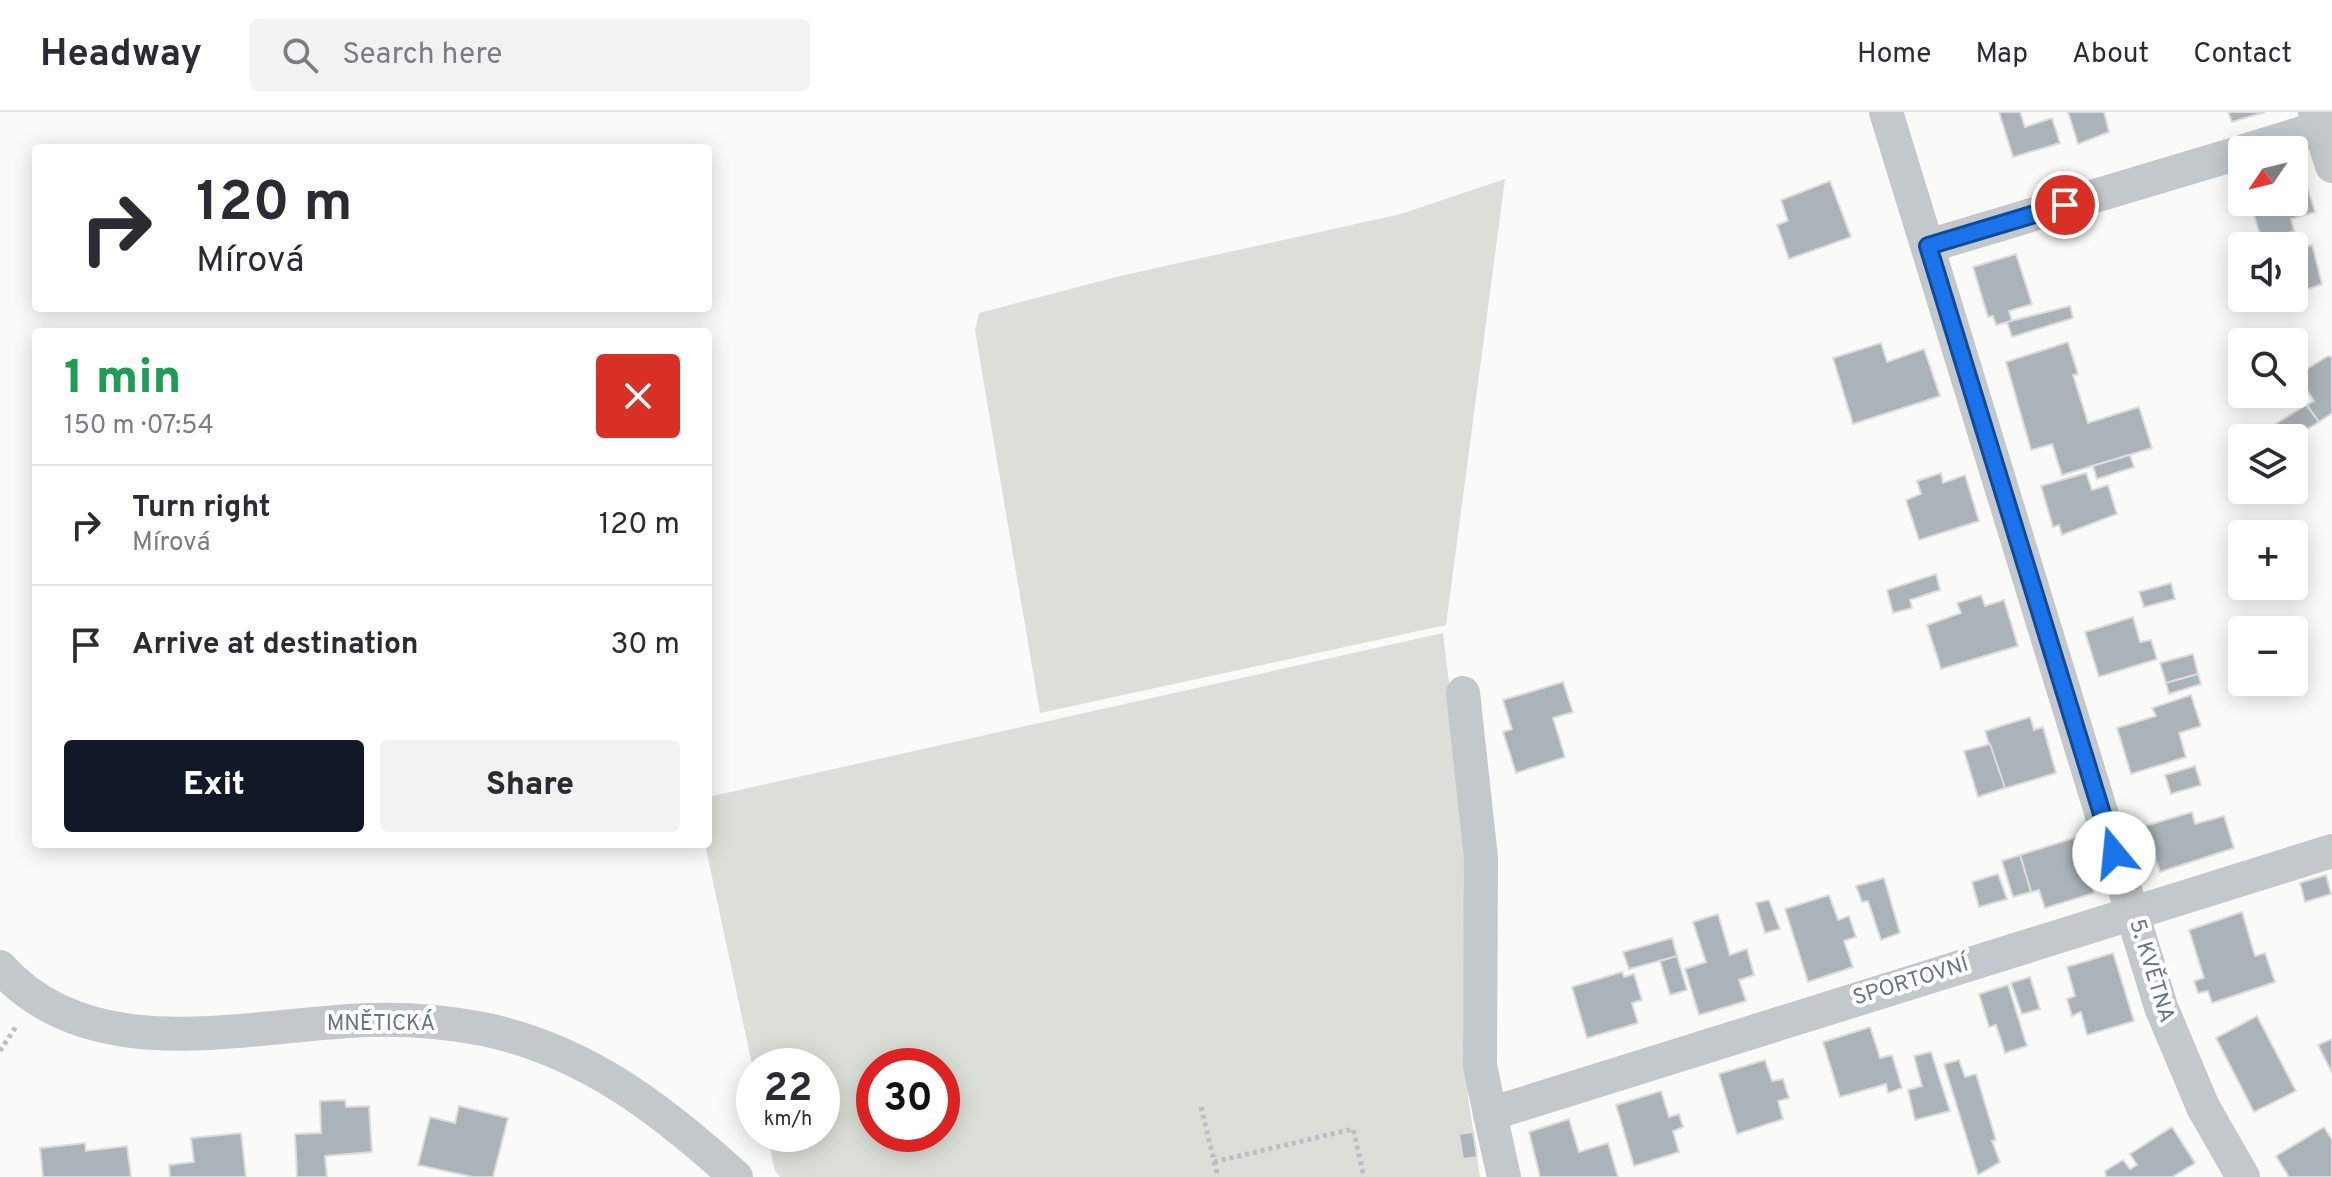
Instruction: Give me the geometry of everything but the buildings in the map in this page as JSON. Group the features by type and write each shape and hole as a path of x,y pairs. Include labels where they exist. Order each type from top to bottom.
{"street":[{"name":"5. KVĚTNA","path":"1886,112 2179,1058 2243,1177"},
{"path":"2284,136 2322,121 2332,166"},
{"path":"1928,246 2228,156"},
{"path":"1463,693 1481,858 1480,1065 1504,1177"},
{"name":"SPORTOVNÍ","path":"1490,1114 2332,851"},
{"name":"MNĚTICKÁ","path":"0,967 34,998 59,1012 131,1031 171,1033 370,1020 431,1022 483,1029 527,1041 581,1062 636,1093 736,1177"}],"path":[{"path":"1201,1107 1218,1177"},
{"path":"1214,1162 1353,1129 1364,1177"}],"shaded area":[{"path":"1505,179 1446,625 1040,713 975,330 979,313 1120,276 1401,214"},
{"path":"1443,633 1466,823 1468,1097 1480,1177 780,1177 775,1171 771,1152 840,1152 840,1048 748,1048 706,848 712,848 712,796"}],"route":[{"path":"2065,205 1928,246 2114,853"}]}
